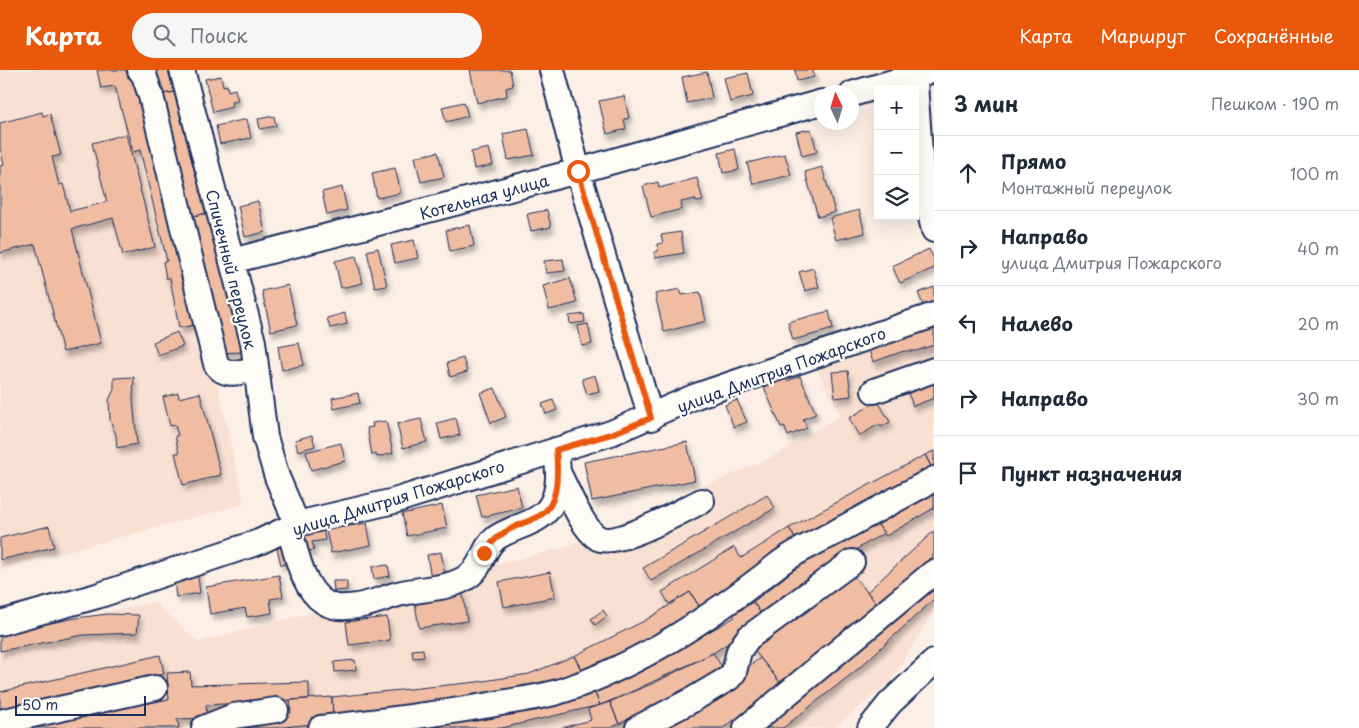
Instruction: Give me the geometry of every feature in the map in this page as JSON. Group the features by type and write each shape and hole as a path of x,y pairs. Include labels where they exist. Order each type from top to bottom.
{"street":[{"path":"140,70 144,75 151,96 216,364 220,370 228,373 255,369"},
{"name":"Спичечный переулок","path":"182,70 253,342 265,437 293,526 305,575 320,599 332,606 346,608 364,605 398,594 437,587 470,575 476,569 490,543 545,512 557,491 557,461"},
{"path":"552,70 578,171 651,418"},
{"path":"859,92 921,72 927,153 925,199 934,230"},
{"name":"Котельная улица","path":"232,261 578,171 814,104"},
{"name":"улица Дмитрия Пожарского","path":"0,623 97,596 259,542 293,526 557,461 611,434 651,418 696,396 934,315"},
{"path":"874,391 934,370"},
{"path":"557,461 587,525 597,537 602,539 612,540 632,534 702,501"},
{"path":"321,728 474,709 534,698 603,676 658,648 762,579 775,566 934,479"},
{"path":"638,728 729,678 734,672 739,651 748,638 852,562"},
{"path":"746,728 934,572"},
{"path":"870,728 890,703 934,662"},
{"path":"0,722 155,688"},
{"path":"204,728 234,716 276,710"}],"shaded area":[{"path":"0,70 148,70 244,504 0,569"},
{"path":"934,325 934,611 890,681 834,728 0,728 0,636 154,602 198,642 566,547 776,455 840,415 816,367"}],"building":[{"path":"97,70 126,70 128,78 138,76 199,324 179,328 170,278 166,278 163,262 167,261 140,150 133,152 115,86 101,88"},
{"path":"148,70 168,70 174,92 158,95"},
{"path":"470,70 510,70 513,86 506,88 507,96 477,103"},
{"path":"795,70 813,70 814,77 797,81"},
{"path":"707,72 712,98 687,103 682,77"},
{"path":"748,73 753,96 730,102 724,78"},
{"path":"221,76 223,86 227,85 228,91 235,89 238,101 231,102 232,107 213,112 205,79"},
{"path":"174,92 196,177 208,213 188,217 158,95"},
{"path":"624,96 629,118 624,119 626,129 607,134 599,101"},
{"path":"464,102 468,116 446,122 442,107"},
{"path":"42,112 43,116 50,114 61,155 52,157 59,185 63,184 70,211 107,202 92,143 126,134 155,247 123,255 113,218 72,229 101,343 63,352 35,244 0,253 0,166 4,165 0,148 0,123"},
{"path":"274,116 276,126 260,129 258,119"},
{"path":"247,119 251,138 220,144 216,126"},
{"path":"528,129 534,155 508,160 503,134"},
{"path":"811,129 817,152 802,156 796,132"},
{"path":"489,148 493,165 474,169 471,152"},
{"path":"735,149 739,170 723,173 719,153"},
{"path":"438,152 444,177 421,182 415,157"},
{"path":"785,154 791,175 753,184 747,163"},
{"path":"822,167 835,212 818,217 805,172"},
{"path":"395,168 401,193 377,198 372,173"},
{"path":"697,178 703,201 696,202 695,199 681,202 682,209 651,217 643,186 658,182 659,188"},
{"path":"342,187 347,210 327,215 322,192"},
{"path":"258,201 265,232 245,237 238,206"},
{"path":"547,210 551,227 531,231 527,214"},
{"path":"859,210 865,233 836,240 830,218"},
{"path":"208,213 230,308 235,307 242,352 220,353 188,217"},
{"path":"470,225 474,246 450,251 446,230"},
{"path":"681,232 684,253 655,258 654,252 658,251 657,244 663,243 661,235"},
{"path":"414,240 418,258 395,263 391,245"},
{"path":"378,248 387,286 375,288 367,251"},
{"path":"929,249 934,259 934,268 900,283 892,266"},
{"path":"356,256 363,283 341,288 335,261"},
{"path":"563,259 565,271 546,273 544,261"},
{"path":"813,268 819,287 805,291 799,272"},
{"path":"570,278 577,303 549,310 543,286"},
{"path":"288,285 297,325 271,331 262,291"},
{"path":"934,287 934,303 924,307 918,293"},
{"path":"680,289 682,295 700,292 706,321 664,332 655,294"},
{"path":"829,311 833,329 793,340 788,322"},
{"path":"345,313 347,324 330,328 327,318"},
{"path":"584,314 585,322 570,324 569,316"},
{"path":"588,324 592,344 582,346 578,326"},
{"path":"934,326 934,345 916,351 904,351 873,362 869,350"},
{"path":"177,332 183,346 158,355 153,342"},
{"path":"299,343 304,365 282,370 278,347"},
{"path":"463,358 467,372 450,377 447,363"},
{"path":"848,371 851,396 835,398 832,372"},
{"path":"595,375 599,391 587,394 582,379"},
{"path":"800,376 816,414 803,419 807,428 788,436 784,426 781,427 764,387 786,377 787,381"},
{"path":"134,377 133,400 137,444 117,448 116,435 110,420 109,400 114,389 114,378"},
{"path":"934,381 934,398 913,406 905,385"},
{"path":"495,388 506,417 491,423 480,393"},
{"path":"178,393 179,398 200,393 221,475 183,485 175,453 179,453 175,436 178,435 175,425 170,426 163,397"},
{"path":"358,393 360,403 334,409 332,398"},
{"path":"553,400 557,410 546,414 542,404"},
{"path":"737,400 747,422 734,427 725,405"},
{"path":"878,401 890,422 881,427 879,424 859,436 849,418"},
{"path":"456,418 460,435 441,439 437,423"},
{"path":"421,419 427,442 403,448 397,424"},
{"path":"386,421 393,453 377,457 376,454 372,455 367,428 373,427 372,423"},
{"path":"312,435 315,446 298,451 295,440"},
{"path":"687,442 695,480 592,501 584,462"},
{"path":"341,443 345,461 311,470 306,452"},
{"path":"934,451 934,467 932,468 925,455"},
{"path":"925,455 932,468 796,540 789,528"},
{"path":"517,486 522,508 482,517 476,495"},
{"path":"934,489 934,508 886,536 875,521"},
{"path":"767,495 775,508 651,581 643,568"},
{"path":"442,505 447,528 407,536 402,514"},
{"path":"875,521 884,533 799,583 802,588 762,615 753,602 790,573 792,569"},
{"path":"367,523 371,545 331,553 326,530"},
{"path":"49,526 54,547 0,560 0,538"},
{"path":"323,527 325,540 312,542 314,550 300,552 297,532"},
{"path":"789,528 796,540 761,561 766,568 701,609 690,592 669,604 662,592 734,547 741,558"},
{"path":"934,531 934,554 880,607 867,592"},
{"path":"290,545 294,562 281,565 277,548"},
{"path":"441,552 445,575 431,578 427,555"},
{"path":"388,565 390,576 374,579 372,567"},
{"path":"197,569 200,593 176,597 173,572"},
{"path":"550,572 555,597 504,607 499,582"},
{"path":"851,573 880,607 783,686 749,644 765,631 781,629"},
{"path":"279,575 283,597 270,599 272,613 247,617 245,608 210,614 206,587"},
{"path":"333,581 347,581 347,590 334,591"},
{"path":"934,581 934,599 858,669 783,728 755,728"},
{"path":"462,589 467,621 419,628 414,596"},
{"path":"690,592 701,609 652,641 620,654 583,673 574,656 646,620"},
{"path":"753,602 762,615 753,627 713,653 654,683 600,705 594,691 637,671 691,642 735,617 733,615"},
{"path":"603,610 607,616 595,625 591,619"},
{"path":"107,614 139,615 137,633 83,635 0,651 0,633"},
{"path":"387,617 390,640 349,645 346,622"},
{"path":"423,649 424,657 413,658 412,650"},
{"path":"713,653 724,670 619,724 610,702"},
{"path":"160,655 164,674 0,712 0,692"},
{"path":"574,656 583,673 528,692 333,717 332,697 477,682 529,674"},
{"path":"760,658 783,686 723,728 648,728 706,698"},
{"path":"355,660 356,670 335,672 334,662"},
{"path":"190,672 191,685 309,682 309,699 206,705 207,718 177,719 179,728 28,728 82,715 169,699 167,673"},
{"path":"594,691 600,705 502,728 388,728"},
{"path":"332,697 333,717 312,719 312,724 274,728 236,728 272,715 291,713 290,700"},
{"path":"610,702 619,724 610,728 561,728 591,720 588,709"}],"route":[{"path":"484,553 490,543 497,538 518,526 538,518 550,506 557,491 556,450 611,434 651,418 578,171"}]}
